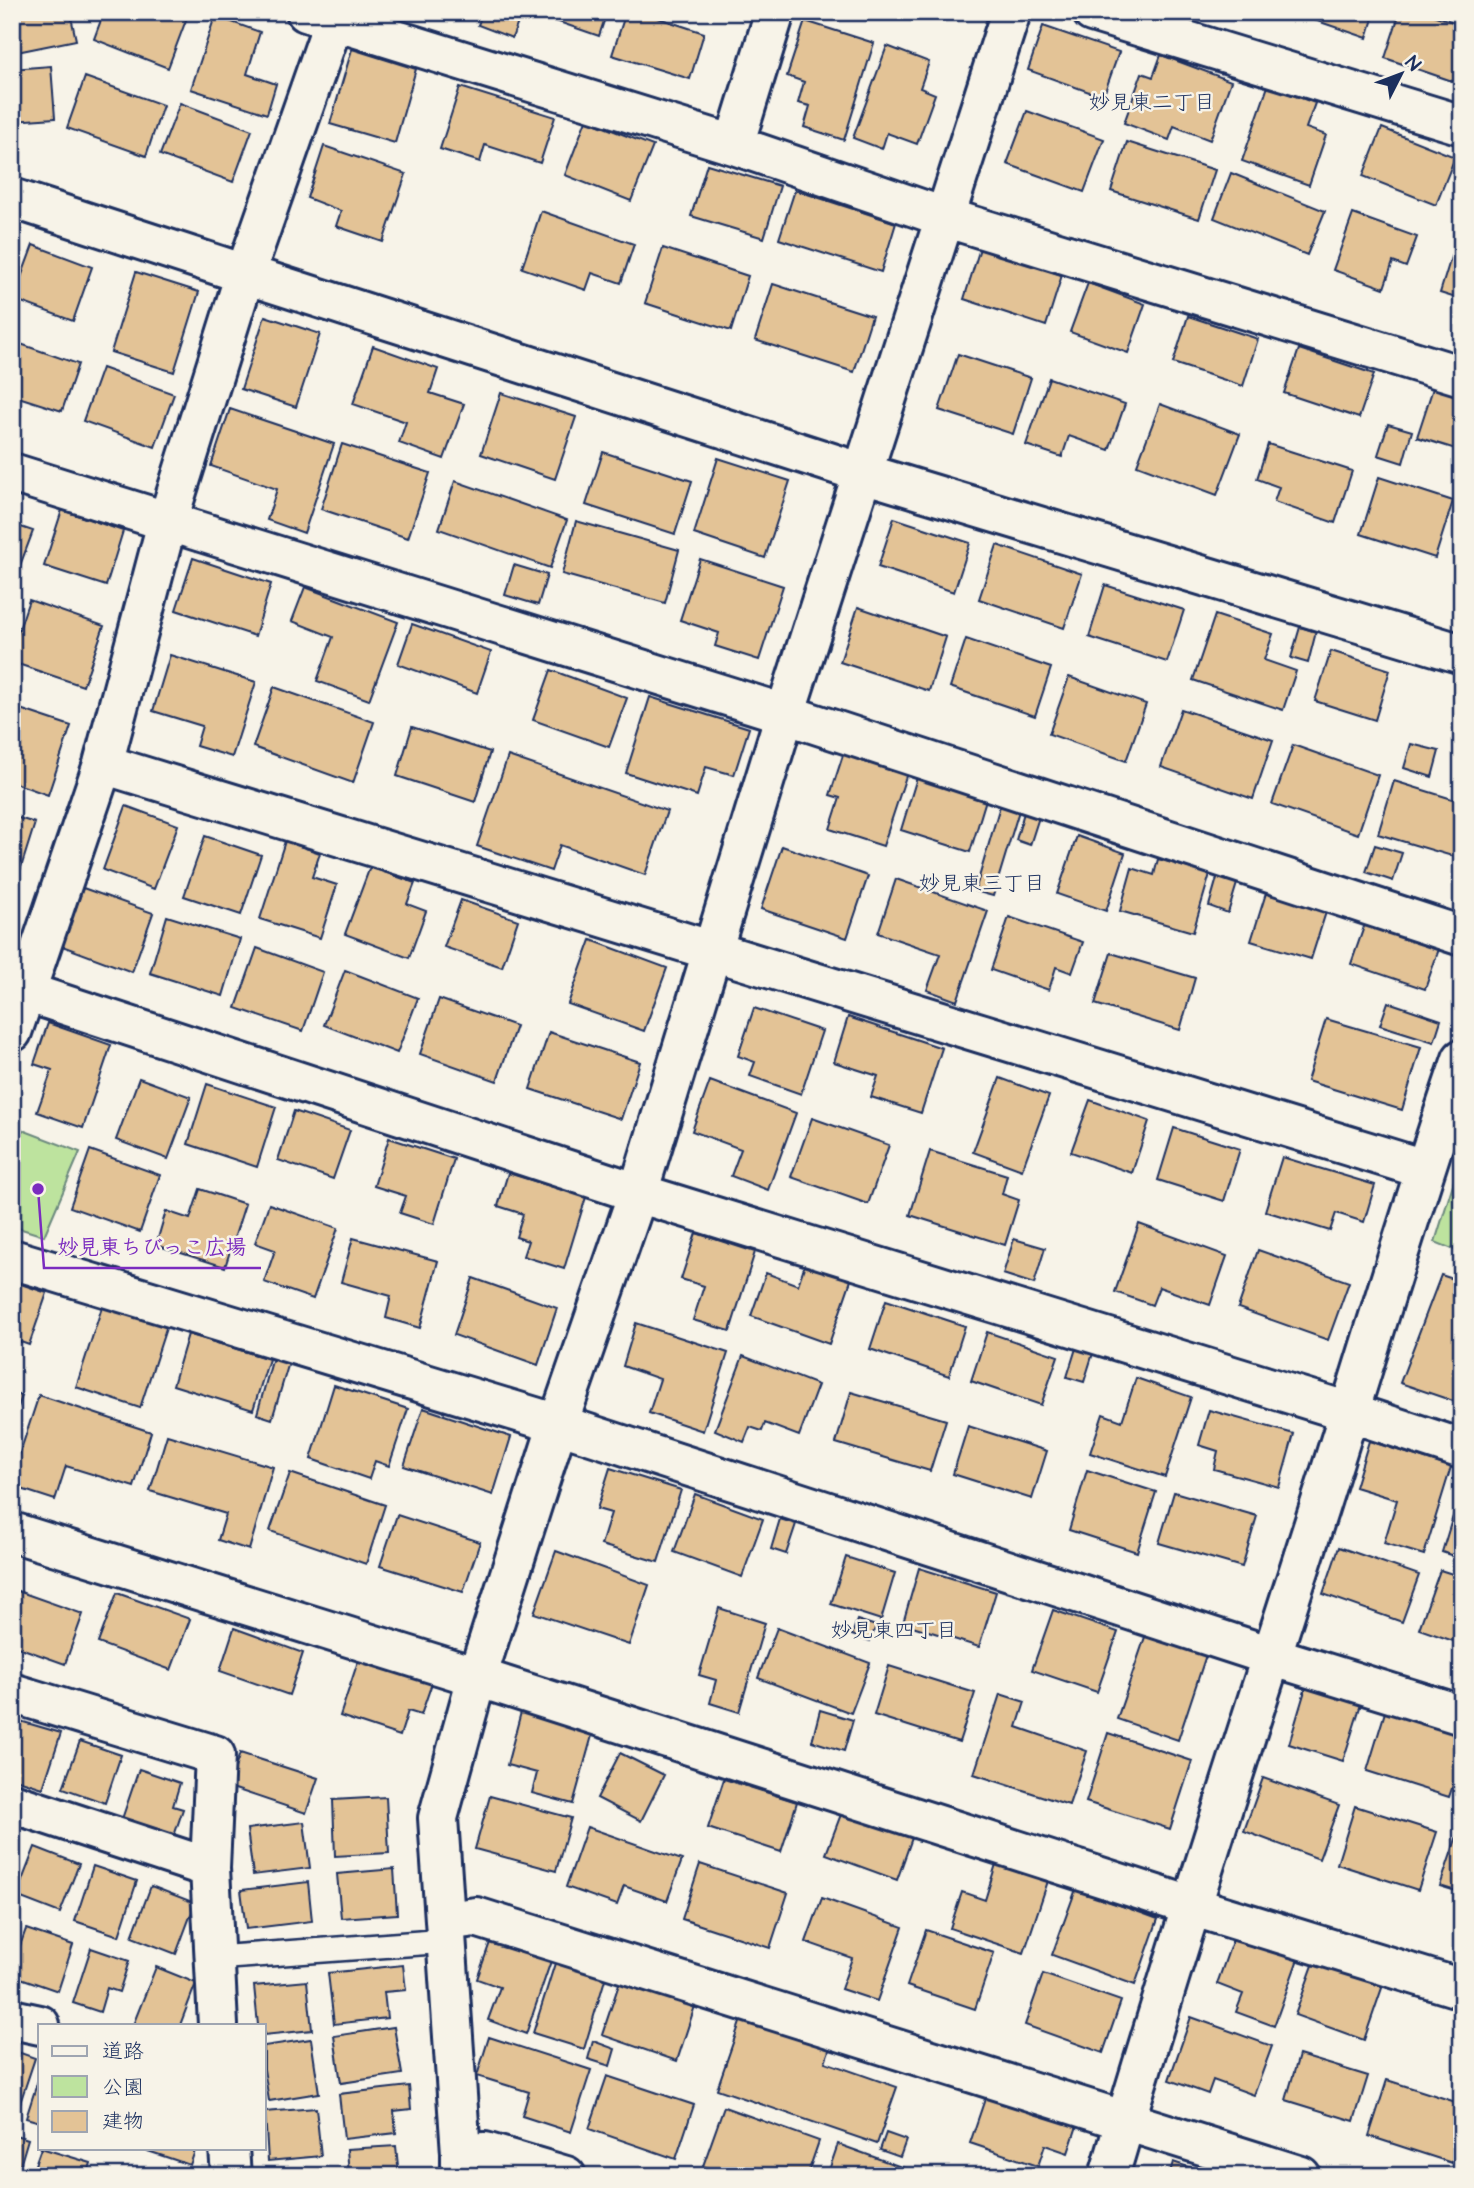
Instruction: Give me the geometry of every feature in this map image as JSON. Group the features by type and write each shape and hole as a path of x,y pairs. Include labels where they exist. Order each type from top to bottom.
{"street":[{"path":"734,145 775,12"},
{"path":"566,2176 485,2152 461,2165 438,1818 477,1676 558,1424 638,1193 785,714 1011,12"},
{"path":"1092,12 1462,125"},
{"path":"12,1032 103,764 167,523 326,15 734,145 944,217 1462,376"},
{"path":"12,198 863,473 1462,654"},
{"path":"12,472 167,523 785,714 1462,936"},
{"path":"103,764 1424,1169"},
{"path":"26,992 638,1193 1462,1448"},
{"path":"1109,2176 1191,1906 1424,1169 1462,1059"},
{"path":"12,1259 558,1424 1271,1656 1462,1715"},
{"path":"12,1532 477,1676 1191,1906 1462,1989"},
{"path":"12,1693 215,1755 210,1868 218,2024"},
{"path":"12,1803 210,1868"},
{"path":"446,1931 476,1917 1301,2176"},
{"path":"12,2018 38,2024"},
{"path":"229,2150 232,2176"}],"lane":[{"path":"215,1958 446,1931"}],"green space":[{"path":"12,1126 80,1152 44,1236 12,1226"},
{"path":"1462,1155 1462,1253 1435,1242"}],"building":[{"path":"12,12 70,12 76,40 12,53"},
{"path":"104,12 189,12 168,68 94,39"},
{"path":"483,12 522,12 512,38 478,25"},
{"path":"530,12 607,12 599,36"},
{"path":"626,12 640,12 704,33 690,79 612,55"},
{"path":"1291,12 1375,12 1367,38"},
{"path":"1400,12 1424,12 1462,25 1461,84 1385,58"},
{"path":"215,16 260,32 247,74 276,84 267,114 191,89"},
{"path":"805,21 874,43 844,140 804,127 810,106 798,103 804,82 787,76"},
{"path":"1043,26 1119,52 1103,97 1028,70"},
{"path":"887,46 929,62 920,88 935,94 917,144 887,133 882,149 853,138"},
{"path":"352,49 416,69 395,143 330,124"},
{"path":"1161,55 1231,81 1210,140 1174,126 1169,140 1124,123 1142,73 1153,77"},
{"path":"51,66 55,118 12,121 12,69"},
{"path":"85,77 163,105 146,156 67,128"},
{"path":"1268,86 1315,103 1306,128 1326,135 1309,185 1242,161"},
{"path":"460,87 555,117 540,163 485,145 480,162 440,149"},
{"path":"180,103 252,130 233,182 160,155"},
{"path":"1027,111 1104,139 1084,192 1007,164"},
{"path":"586,120 653,146 631,201 565,175"},
{"path":"1382,128 1455,157 1436,205 1363,176"},
{"path":"1127,142 1215,170 1199,219 1111,191"},
{"path":"324,146 406,174 383,242 336,226 341,211 307,198"},
{"path":"707,164 780,186 764,238 691,216"},
{"path":"1231,173 1325,211 1307,255 1214,218"},
{"path":"795,190 896,223 881,272 779,239"},
{"path":"541,211 634,244 621,283 592,273 586,290 522,268"},
{"path":"1353,214 1417,237 1406,267 1393,262 1384,288 1333,270"},
{"path":"33,245 92,267 73,321 13,299"},
{"path":"663,248 748,276 731,331 645,303"},
{"path":"980,248 1062,275 1046,326 964,299"},
{"path":"1452,254 1462,257 1462,300 1440,293"},
{"path":"136,272 199,292 174,372 111,352"},
{"path":"1088,283 1145,304 1128,353 1070,332"},
{"path":"773,284 872,316 854,372 755,340"},
{"path":"265,316 320,334 296,407 241,389"},
{"path":"1188,316 1258,339 1243,386 1173,363"},
{"path":"12,341 78,364 62,411 12,395"},
{"path":"373,346 438,369 430,393 464,404 444,459 399,443 406,422 353,404"},
{"path":"1299,349 1374,374 1359,418 1284,393"},
{"path":"958,354 1031,378 1013,434 939,410"},
{"path":"102,368 174,394 155,447 83,421"},
{"path":"1049,378 1125,404 1109,450 1069,436 1062,457 1026,445"},
{"path":"1434,385 1462,394 1462,451 1417,437"},
{"path":"501,393 576,417 555,479 481,454"},
{"path":"1160,404 1240,434 1217,495 1137,465"},
{"path":"230,409 334,444 304,533 267,520 277,489 211,466"},
{"path":"1388,424 1412,431 1403,463 1378,455"},
{"path":"342,444 430,473 408,538 321,509"},
{"path":"1268,444 1352,471 1335,523 1274,502 1279,487 1257,479"},
{"path":"603,452 692,481 675,534 586,505"},
{"path":"718,458 790,481 765,558 694,534"},
{"path":"1379,477 1453,501 1435,558 1361,534"},
{"path":"455,481 567,520 550,568 439,529"},
{"path":"62,510 123,531 106,586 44,566"},
{"path":"894,518 970,543 954,592 878,567"},
{"path":"576,521 679,550 665,603 562,574"},
{"path":"12,524 33,531 16,576 12,575"},
{"path":"997,545 1082,574 1064,628 979,599"},
{"path":"193,558 271,584 255,636 176,610"},
{"path":"700,559 783,586 759,660 715,646 719,633 680,620"},
{"path":"514,565 547,575 538,605 505,595"},
{"path":"1105,585 1184,610 1167,662 1089,637"},
{"path":"305,587 398,622 369,700 317,681 333,637 292,621"},
{"path":"29,600 104,626 83,686 12,662 12,650"},
{"path":"858,607 946,637 929,691 840,662"},
{"path":"1215,615 1273,634 1264,660 1296,671 1283,710 1193,680"},
{"path":"412,624 491,652 477,693 398,664"},
{"path":"1300,627 1316,632 1308,663 1291,658"},
{"path":"966,639 1051,668 1035,716 950,687"},
{"path":"1331,651 1390,670 1375,720 1315,701"},
{"path":"170,655 256,682 232,757 196,746 202,726 153,711"},
{"path":"551,670 627,698 609,747 533,720"},
{"path":"1069,677 1146,704 1126,761 1049,734"},
{"path":"274,687 374,722 353,783 253,747"},
{"path":"650,697 749,728 734,775 706,767 697,796 626,773"},
{"path":"14,707 71,726 48,795 12,782"},
{"path":"1181,709 1273,740 1253,799 1161,767"},
{"path":"412,727 490,752 475,802 397,776"},
{"path":"1411,744 1439,751 1432,777 1404,768"},
{"path":"1293,745 1378,775 1358,834 1272,804"},
{"path":"845,749 908,770 883,846 830,829 840,798 830,795"},
{"path":"508,756 667,811 645,875 560,845 551,871 477,846"},
{"path":"919,771 988,793 970,852 901,830"},
{"path":"1394,781 1462,802 1462,859 1378,834"},
{"path":"1002,799 1021,804 993,896 975,891"},
{"path":"126,806 178,825 154,889 103,870"},
{"path":"1025,809 1040,814 1030,845 1016,840"},
{"path":"12,816 35,823 19,874 12,871"},
{"path":"205,836 261,855 241,915 184,896"},
{"path":"1077,836 1125,853 1106,911 1057,894"},
{"path":"285,841 320,853 312,877 337,885 320,938 260,919"},
{"path":"1375,845 1402,853 1393,881 1366,872"},
{"path":"782,846 868,876 847,938 761,909"},
{"path":"1158,859 1210,874 1193,932 1120,911 1132,868 1154,875"},
{"path":"370,867 415,883 407,904 426,911 409,958 345,934"},
{"path":"1219,871 1239,877 1228,913 1209,906"},
{"path":"896,879 988,911 957,1001 927,990 940,954 878,933"},
{"path":"83,888 153,913 132,972 62,946"},
{"path":"1267,890 1327,909 1311,959 1251,941"},
{"path":"461,900 518,920 502,967 444,947"},
{"path":"167,916 240,939 223,996 150,973"},
{"path":"1009,917 1083,942 1072,973 1056,967 1049,990 991,970"},
{"path":"1366,921 1440,946 1425,989 1351,964"},
{"path":"591,940 667,968 644,1031 568,1004"},
{"path":"257,948 323,972 303,1031 236,1008"},
{"path":"1111,953 1195,978 1180,1030 1095,1004"},
{"path":"345,970 418,998 397,1053 324,1025"},
{"path":"439,999 516,1026 497,1081 420,1054"},
{"path":"1388,1002 1441,1020 1434,1042 1380,1025"},
{"path":"754,1008 822,1031 801,1094 750,1076 755,1062 738,1056"},
{"path":"848,1017 942,1048 921,1113 871,1097 878,1076 834,1062"},
{"path":"1326,1019 1421,1047 1402,1110 1307,1081"},
{"path":"48,1023 111,1045 83,1128 37,1112 52,1070 34,1064"},
{"path":"549,1032 640,1062 621,1119 530,1089"},
{"path":"139,1078 191,1097 168,1159 116,1140"},
{"path":"1000,1078 1049,1096 1022,1170 973,1152"},
{"path":"710,1081 796,1113 768,1190 731,1176 741,1149 692,1131"},
{"path":"207,1084 276,1107 257,1167 188,1144"},
{"path":"1090,1100 1149,1121 1132,1173 1071,1152"},
{"path":"294,1111 350,1130 333,1179 278,1160"},
{"path":"812,1118 889,1145 868,1204 791,1177"},
{"path":"1174,1128 1240,1149 1224,1201 1158,1180"},
{"path":"389,1138 454,1159 434,1224 400,1213 406,1196 374,1186"},
{"path":"90,1150 160,1175 140,1232 70,1207"},
{"path":"930,1151 1007,1175 1002,1194 1019,1200 1005,1245 910,1215"},
{"path":"1282,1157 1375,1185 1364,1222 1336,1213 1330,1231 1265,1211"},
{"path":"508,1173 586,1197 564,1269 523,1256 528,1241 516,1237 523,1214 498,1206"},
{"path":"200,1189 245,1204 225,1267 156,1245 166,1211 190,1219"},
{"path":"269,1204 338,1228 313,1299 264,1282 275,1250 255,1243"},
{"path":"1139,1224 1227,1256 1210,1305 1159,1287 1152,1305 1115,1292"},
{"path":"696,1233 755,1252 730,1331 693,1320 704,1286 681,1279"},
{"path":"353,1238 438,1261 420,1328 386,1318 391,1296 341,1282"},
{"path":"1014,1239 1045,1248 1034,1284 1003,1274"},
{"path":"1258,1250 1349,1282 1328,1340 1238,1308"},
{"path":"805,1264 851,1280 829,1344 751,1316 766,1273 798,1285"},
{"path":"1441,1275 1462,1282 1462,1404 1400,1383"},
{"path":"473,1278 557,1308 538,1365 454,1335"},
{"path":"12,1281 47,1293 29,1345 12,1339"},
{"path":"886,1300 965,1326 949,1376 870,1349"},
{"path":"104,1301 168,1322 140,1408 76,1387"},
{"path":"636,1323 728,1353 703,1431 649,1413 660,1379 623,1366"},
{"path":"987,1332 1058,1356 1041,1405 971,1381"},
{"path":"188,1334 269,1359 253,1410 173,1385"},
{"path":"1077,1345 1094,1350 1084,1382 1067,1377"},
{"path":"274,1354 290,1359 272,1419 257,1414"},
{"path":"743,1356 818,1385 799,1436 765,1423 762,1431 750,1427 744,1442 715,1430"},
{"path":"1136,1378 1191,1397 1165,1477 1090,1453 1103,1414 1122,1421"},
{"path":"334,1385 408,1409 389,1466 375,1461 369,1479 311,1459"},
{"path":"851,1392 946,1420 930,1471 836,1443"},
{"path":"12,1393 22,1396 12,1425"},
{"path":"39,1395 151,1432 134,1487 66,1466 55,1500 12,1486 12,1477"},
{"path":"423,1408 511,1437 493,1495 404,1466"},
{"path":"1209,1410 1294,1434 1279,1487 1214,1469 1218,1451 1199,1445"},
{"path":"968,1426 1047,1451 1032,1499 953,1474"},
{"path":"167,1435 273,1467 249,1550 218,1540 226,1514 150,1491"},
{"path":"1369,1441 1451,1467 1424,1555 1384,1543 1397,1500 1355,1487"},
{"path":"610,1468 681,1490 658,1562 601,1545 611,1513 597,1509"},
{"path":"1087,1470 1156,1492 1137,1552 1069,1530"},
{"path":"290,1473 385,1505 366,1564 270,1531"},
{"path":"1462,1487 1462,1559 1442,1552"},
{"path":"1174,1492 1257,1516 1242,1567 1159,1543"},
{"path":"695,1494 763,1519 742,1577 674,1552"},
{"path":"397,1515 480,1542 463,1592 380,1566"},
{"path":"780,1519 796,1524 786,1554 771,1549"},
{"path":"1339,1547 1419,1575 1402,1622 1323,1594"},
{"path":"556,1551 649,1585 629,1645 534,1613"},
{"path":"846,1557 895,1573 881,1620 831,1604"},
{"path":"919,1568 996,1592 979,1647 903,1623"},
{"path":"1440,1570 1462,1577 1462,1644 1419,1629"},
{"path":"12,1589 83,1614 65,1664 12,1645"},
{"path":"117,1593 190,1619 171,1670 98,1643"},
{"path":"719,1608 765,1623 739,1712 710,1703 716,1680 699,1675"},
{"path":"1053,1610 1118,1632 1097,1692 1032,1670"},
{"path":"857,1620 876,1626 870,1641 852,1635"},
{"path":"234,1628 303,1653 289,1695 220,1671"},
{"path":"777,1628 870,1663 851,1713 758,1678"},
{"path":"1146,1634 1206,1655 1178,1740 1117,1719"},
{"path":"361,1652 434,1677 421,1715 408,1711 400,1736 340,1716"},
{"path":"889,1666 975,1693 959,1742 874,1715"},
{"path":"1306,1687 1361,1704 1343,1761 1289,1744"},
{"path":"1000,1694 1025,1702 1017,1727 1087,1751 1069,1805 974,1774"},
{"path":"820,1710 853,1720 844,1751 812,1741"},
{"path":"521,1712 593,1732 573,1804 532,1793 537,1773 507,1765"},
{"path":"1385,1712 1462,1736 1462,1759 1449,1797 1367,1771"},
{"path":"20,1721 61,1733 43,1788 12,1778 12,1746"},
{"path":"1108,1733 1192,1761 1170,1829 1086,1802"},
{"path":"80,1741 121,1755 105,1803 63,1788"},
{"path":"240,1753 318,1778 306,1813 229,1787"},
{"path":"620,1753 664,1775 641,1821 597,1798"},
{"path":"139,1769 180,1783 173,1806 183,1809 174,1836 122,1819"},
{"path":"1263,1778 1339,1805 1319,1859 1244,1831"},
{"path":"724,1779 797,1802 781,1852 708,1828"},
{"path":"490,1796 571,1818 556,1871 475,1849"},
{"path":"386,1797 389,1853 335,1856 333,1800"},
{"path":"1355,1806 1437,1832 1418,1890 1337,1864"},
{"path":"843,1809 913,1835 897,1880 826,1854"},
{"path":"304,1822 310,1868 253,1875 247,1829"},
{"path":"587,1827 682,1860 667,1901 624,1886 617,1905 566,1887"},
{"path":"1457,1836 1462,1837 1462,1893 1440,1886"},
{"path":"35,1847 79,1864 60,1913 16,1896"},
{"path":"700,1864 788,1893 770,1948 682,1919"},
{"path":"996,1864 1048,1881 1024,1953 950,1928 962,1892 985,1900"},
{"path":"93,1866 137,1881 119,1936 75,1921"},
{"path":"394,1869 397,1914 341,1918 337,1874"},
{"path":"308,1882 312,1921 246,1929 241,1890"},
{"path":"151,1886 195,1903 176,1954 132,1937"},
{"path":"1076,1889 1158,1919 1135,1985 1052,1955"},
{"path":"822,1898 903,1927 877,2001 841,1989 852,1958 806,1942"},
{"path":"26,1929 73,1945 58,1991 12,1975"},
{"path":"926,1930 994,1953 975,2009 907,1986"},
{"path":"1235,1933 1299,1956 1274,2026 1236,2012 1243,1994 1217,1984"},
{"path":"493,1934 553,1955 526,2034 488,2020 500,1987 477,1979"},
{"path":"91,1948 129,1961 119,1992 107,1988 100,2012 73,2003"},
{"path":"1316,1957 1384,1982 1364,2040 1295,2015"},
{"path":"556,1960 606,1976 584,2049 533,2033"},
{"path":"403,1965 406,1990 384,1992 387,2018 334,2024 328,1973"},
{"path":"156,1967 196,1983 180,2024 133,2024"},
{"path":"1043,1974 1121,2001 1103,2053 1025,2025"},
{"path":"307,1981 312,2030 266,2035 266,2024 258,2024 254,1986"},
{"path":"620,1981 695,2006 677,2061 602,2035"},
{"path":"744,2011 832,2042 825,2062 897,2087 877,2144 717,2089"},
{"path":"1191,2017 1272,2046 1254,2095 1213,2080 1208,2094 1169,2080"},
{"path":"394,2027 402,2074 341,2083 334,2036"},
{"path":"489,2037 591,2070 571,2132 522,2116 529,2092 477,2076"},
{"path":"311,2039 319,2093 269,2101 266,2046"},
{"path":"593,2041 615,2049 610,2066 588,2059"},
{"path":"12,2050 35,2058 17,2112 12,2110"},
{"path":"1299,2055 1368,2076 1354,2121 1286,2100"},
{"path":"607,2076 694,2105 676,2159 589,2129"},
{"path":"38,2080 38,2121 26,2118"},
{"path":"1387,2080 1462,2104 1462,2133 1452,2163 1369,2136"},
{"path":"409,2086 411,2109 394,2111 396,2133 344,2139 339,2094"},
{"path":"987,2093 1078,2123 1068,2153 1045,2145 1038,2166 970,2143"},
{"path":"724,2107 819,2141 807,2176 730,2176 703,2166"},
{"path":"316,2108 321,2156 268,2161 266,2112"},
{"path":"886,2133 906,2140 900,2157 880,2150"},
{"path":"12,2134 28,2139 17,2176 12,2176"},
{"path":"838,2144 926,2176 827,2176"},
{"path":"396,2146 399,2176 349,2176 347,2149"},
{"path":"40,2150 91,2163 87,2176 31,2176"},
{"path":"148,2150 195,2150 190,2165"},
{"path":"1173,2162 1216,2176 1169,2176"}],"place":[{"name":"妙見東ちびっこ広場","path":"38,1189"}],"district":[{"name":"妙見東二丁目","path":"1152,102"},
{"name":"妙見東三丁目","path":"982,883"},
{"name":"妙見東四丁目","path":"894,1630"}]}
